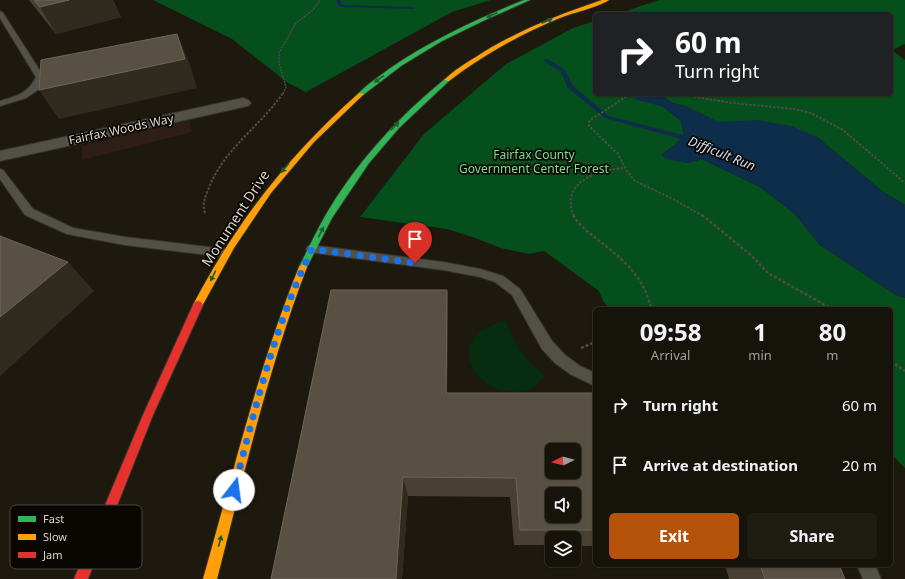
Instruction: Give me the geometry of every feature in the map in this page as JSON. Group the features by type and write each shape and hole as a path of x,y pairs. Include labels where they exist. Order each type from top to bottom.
{"main road":[{"name":"Monument Drive","path":"112,505 174,356 225,253 280,174 311,139 354,98 401,64 439,41 476,22 528,0"},
{"path":"210,579 274,344 293,292 312,249 339,200 363,164 396,124 430,91 460,68 507,40 553,19 607,0"},
{"name":"Monument Drive","path":"81,579 85,569"}],"street":[{"name":"Fairfax Woods Way","path":"0,156 243,103"}],"lane":[{"path":"0,13 40,77 36,88 23,96 0,104"},
{"path":"0,172 29,212 71,231 125,241 225,253"},
{"path":"312,249 443,266 480,273 499,279 516,292 547,345 560,360 593,379"},
{"path":"867,567 872,579"}],"path":[{"path":"627,96 592,119 589,122 589,126 618,154 625,168 635,181 700,214 752,255 768,273 828,307"},
{"path":"691,96 748,105 803,110 819,115 841,128 854,138 905,183"},
{"path":"625,168 610,168 595,173 583,181 568,198 569,208 574,219 584,229 627,264 643,287 650,307"},
{"path":"893,362 905,371"}],"shaded area":[{"path":"189,120 192,132 82,160 82,146"}],"green space":[{"path":"153,0 491,0 452,12 306,92 288,83 232,39"},
{"path":"659,0 905,0 905,44 893,50 893,12 623,12"},
{"name":"Fairfax County Government Center Forest","path":"593,22 593,96 650,96 635,99 662,106 681,121 684,137 662,155 688,163 702,159 760,187 795,214 820,245 896,295 905,298 905,468 893,456 893,307 608,307 603,301 599,291 544,251 528,254 501,248 447,229 360,217 424,134 506,64 573,28"},
{"path":"893,51 905,60 905,205 882,191 817,137 733,122 718,122 685,106 672,103 663,96 893,96"},
{"path":"506,321 513,338 521,351 545,376 533,388 522,391 505,391 490,386 479,376 471,364 469,351 474,339 486,328"}],"water":[{"path":"640,96 663,96 672,103 685,106 718,122 758,120 791,126 817,137 882,191 905,205 905,298 896,295 820,245 795,214 760,187 702,159 688,163 670,160 661,156 684,137 681,121 662,106 634,99"}],"building":[{"path":"34,0 69,0 40,7"},
{"path":"177,34 185,59 39,90 41,60"},
{"path":"0,236 68,262 0,317"},
{"path":"331,290 447,290 446,393 593,393 593,530 520,530 516,478 403,477 396,579 271,579"},
{"path":"761,567 840,567 845,579 765,579"}],"waterway":[{"name":"Difficult Run","path":"338,0 341,6 413,8"},
{"name":"Difficult Run","path":"546,60 563,71 570,87 607,117 695,141"}],"traffic: fast":[{"path":"361,94 399,65 440,40 483,18 528,0"},
{"path":"303,267 328,218 353,179 396,126 447,80"}],"traffic: slow":[{"path":"447,80 485,53 526,31 561,15 607,0"},
{"path":"198,305 231,246 269,191 312,141 361,94"},
{"path":"210,579 263,382 288,305 303,267"}],"traffic: jam":[{"path":"111,505 148,415 198,305"},
{"path":"81,579 85,569"}],"route":[{"path":"234,490 274,344 293,292 312,249 415,263"}]}
